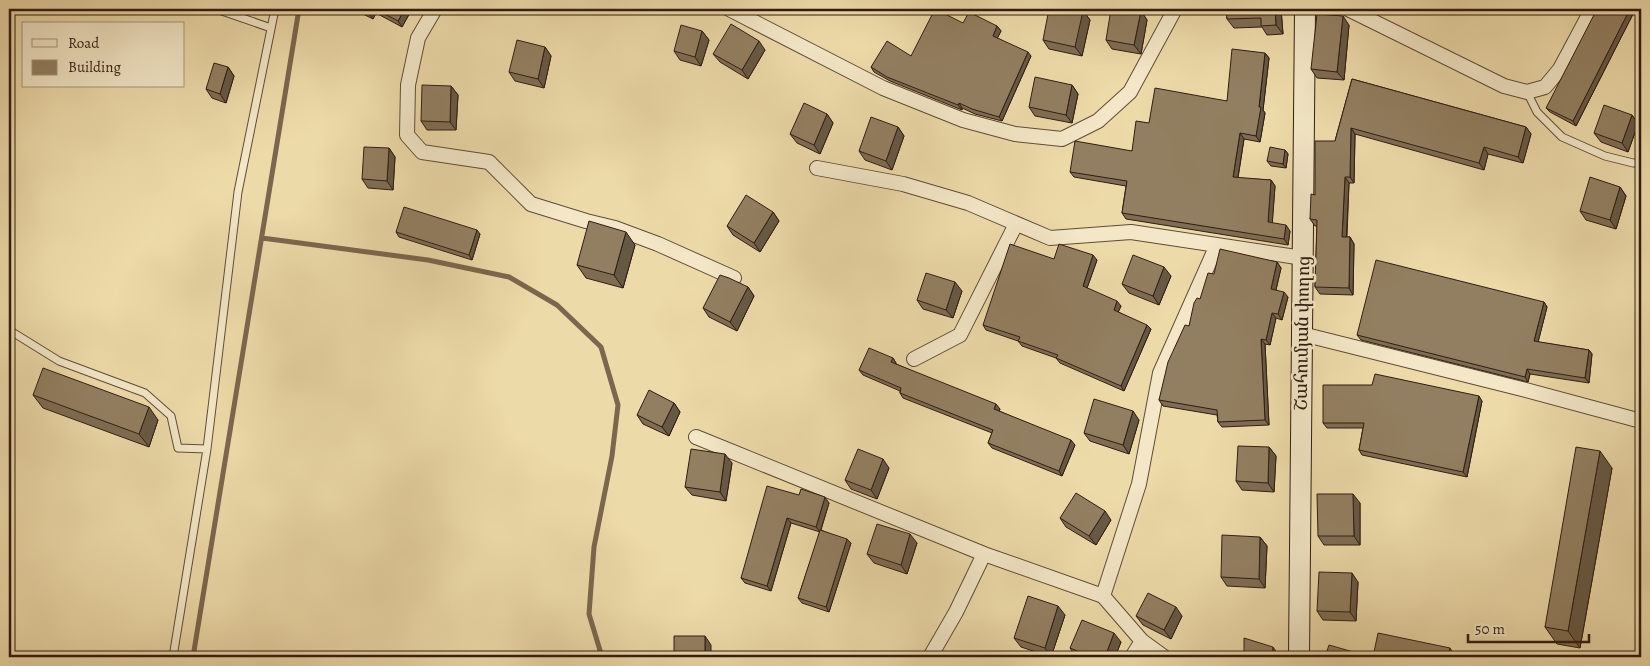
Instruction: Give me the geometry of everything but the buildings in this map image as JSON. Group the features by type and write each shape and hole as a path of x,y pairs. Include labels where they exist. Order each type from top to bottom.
{"main road":[{"name":"Շահումյան փողոց","path":"1299,657 1305,9"}],"street":[{"path":"435,9 418,38 408,86 407,135 422,152 489,162 531,204 632,234 734,278"},
{"path":"729,9 883,88 963,120 1015,134 1062,139 1098,120 1130,92 1175,9"},
{"path":"1348,9 1504,86 1527,92 1545,87 1560,69 1592,9"},
{"path":"817,168 903,184 968,203 1050,238 1131,232 1303,258"},
{"path":"914,359 960,335 1016,224"},
{"path":"1103,596 1138,484 1160,372 1217,245"},
{"path":"1302,334 1641,421"},
{"path":"696,437 984,554 1103,596 1142,641 1164,657"},
{"path":"930,657 956,612 984,554"},
{"path":"1132,657 1142,641"}],"lane":[{"path":"216,9 271,28"},
{"path":"173,657 207,448 238,192 274,9"},
{"path":"1527,92 1537,112 1562,137 1605,156 1641,164"},
{"path":"9,330 60,361 145,394 170,416 178,448 207,448"}],"waterway":[{"path":"193,657 299,9"},
{"path":"262,238 428,260 509,277 557,305 601,347 618,405 612,456 594,547 589,614 602,657"}]}
